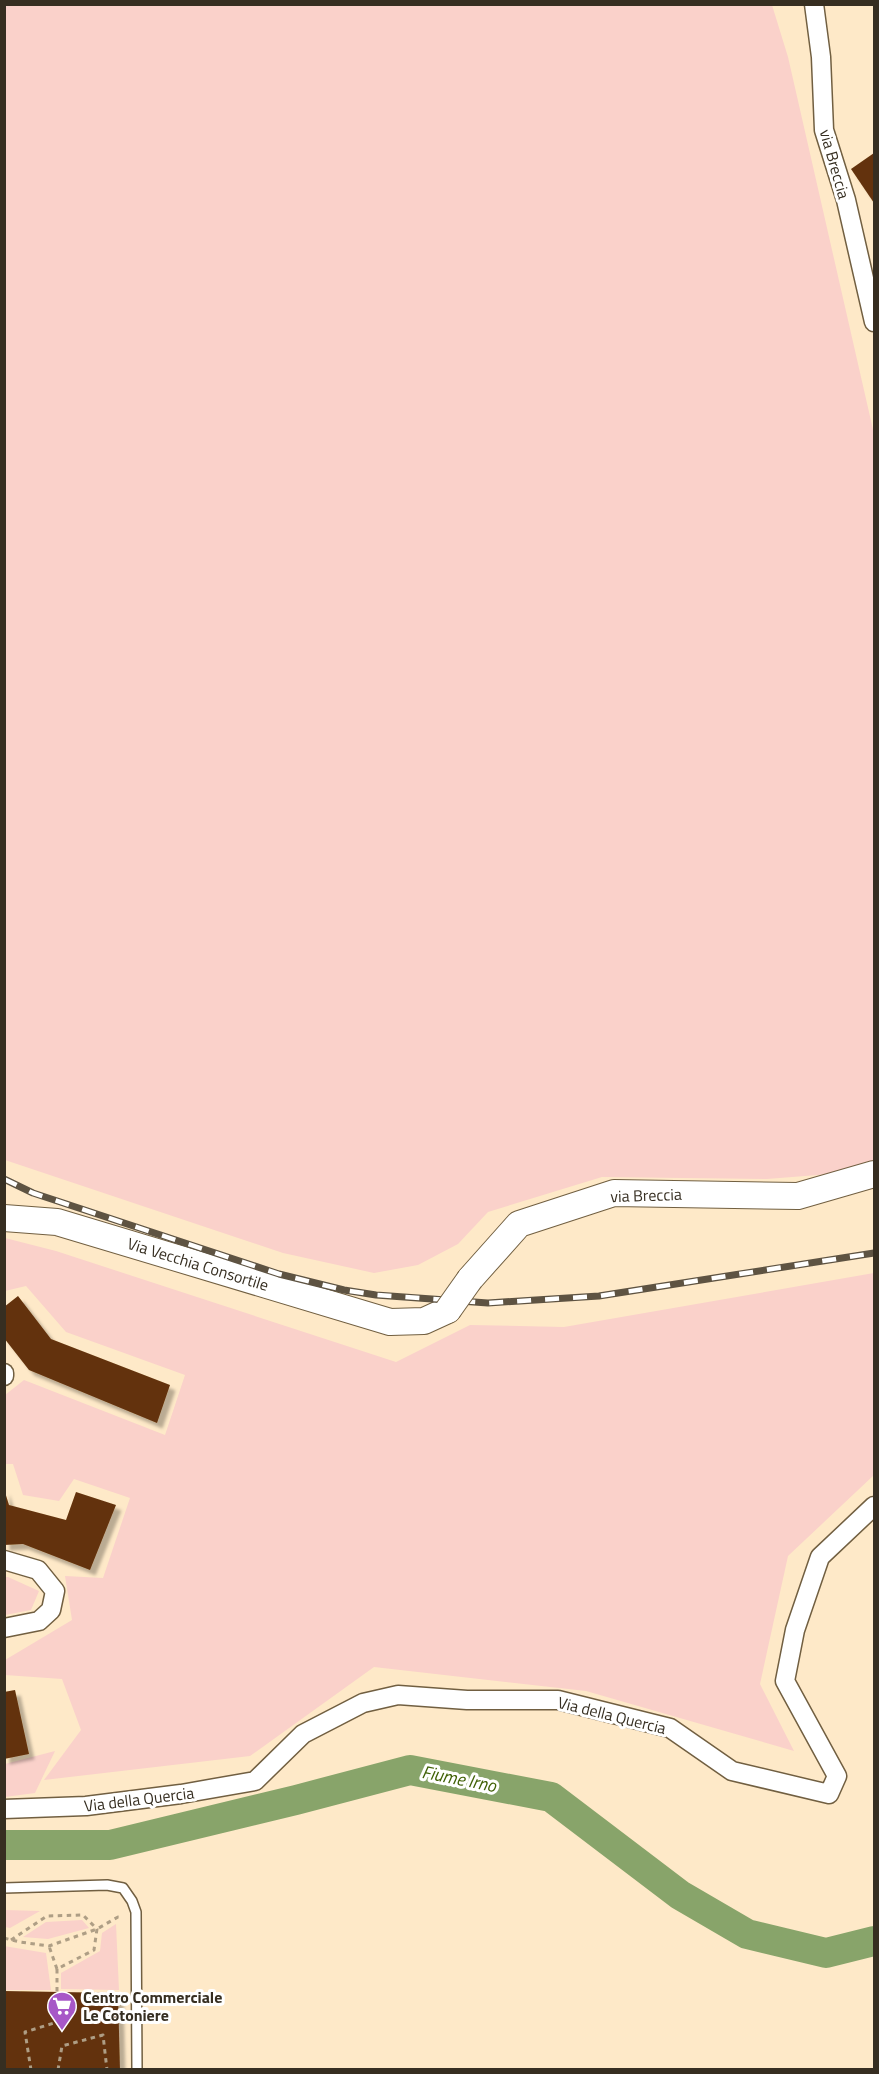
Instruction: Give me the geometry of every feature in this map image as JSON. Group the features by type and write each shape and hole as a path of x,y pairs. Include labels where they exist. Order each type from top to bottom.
{"street":[{"name":"via Breccia","path":"814,4 821,57 824,129 871,280 874,322"},
{"name":"via Breccia","path":"390,1322 424,1321 448,1310 470,1279 519,1224 614,1193 798,1196 874,1174"},
{"name":"Via Vecchia Consortile","path":"4,1218 57,1222 390,1322"},
{"name":"Via della Quercia","path":"4,1809 86,1806 181,1794 255,1781 303,1734 363,1703 398,1695 467,1700 558,1700 670,1728 732,1772 829,1794 837,1776 785,1681 795,1630 820,1557 874,1506"},
{"path":"4,1560 38,1570 56,1591 51,1610 39,1621 4,1628"}],"lane":[{"path":"4,1888 107,1886 123,1888 136,1912 137,2070"}],"path":[{"path":"11,1940 47,1916 83,1915 97,1929"},
{"path":"4,1938 49,1946 97,1929 118,1917 125,1917"},
{"path":"57,1969 94,1950 97,1929"},
{"path":"49,1946 57,1969 57,1992"},
{"path":"31,2070 25,2032 66,2019 67,2006"},
{"path":"58,2070 63,2046 103,2035 107,2070"}],"shaded area":[{"path":"5,5 772,5 788,57 874,434 874,1160 830,1174 767,1179 602,1177 488,1212 458,1244 418,1265 374,1273 283,1253 5,1160"},
{"path":"5,1238 56,1251 396,1362 470,1325 564,1327 874,1273 874,1475 788,1556 760,1684 794,1751 586,1691 374,1667 250,1756 44,1780 81,1730 62,1679 5,1675 5,1660 72,1620 65,1576 103,1578 130,1498 74,1479 59,1501 23,1495 13,1464 5,1464 5,1395 24,1380 165,1435 185,1375 66,1332 26,1286 5,1291"},
{"path":"5,1577 39,1591 31,1610 5,1615"},
{"path":"55,1751 35,1793 5,1797 5,1764"},
{"path":"5,1910 40,1911 10,1928 5,1927"},
{"path":"82,1920 89,1928 48,1939 23,1937 46,1922"},
{"path":"116,1924 119,1990 61,1989 61,1973 100,1951 102,1933"},
{"path":"4,1946 46,1953 51,1990 5,1990"}],"building":[{"path":"874,153 874,203 851,169"},
{"path":"18,1296 51,1339 170,1385 157,1423 29,1370 4,1338 4,1307"},
{"path":"4,1489 9,1505 66,1520 76,1492 116,1505 90,1570 23,1544 4,1545"},
{"path":"15,1690 29,1754 4,1759 4,1692"},
{"name":"Centro Commerciale Le Cotoniere","path":"4,1991 118,1993 120,2070 4,2070"}],"waterway":[{"name":"Fiume Irno","path":"4,1845 110,1845 410,1770 551,1797 680,1895 747,1934 826,1953 874,1941"}],"railway":[{"path":"4,1179 33,1193 279,1274 344,1290 376,1295 488,1303 599,1296 874,1253"}],"place":[{"name":"Centro Commerciale Le Cotoniere","path":"62,2032"}]}
